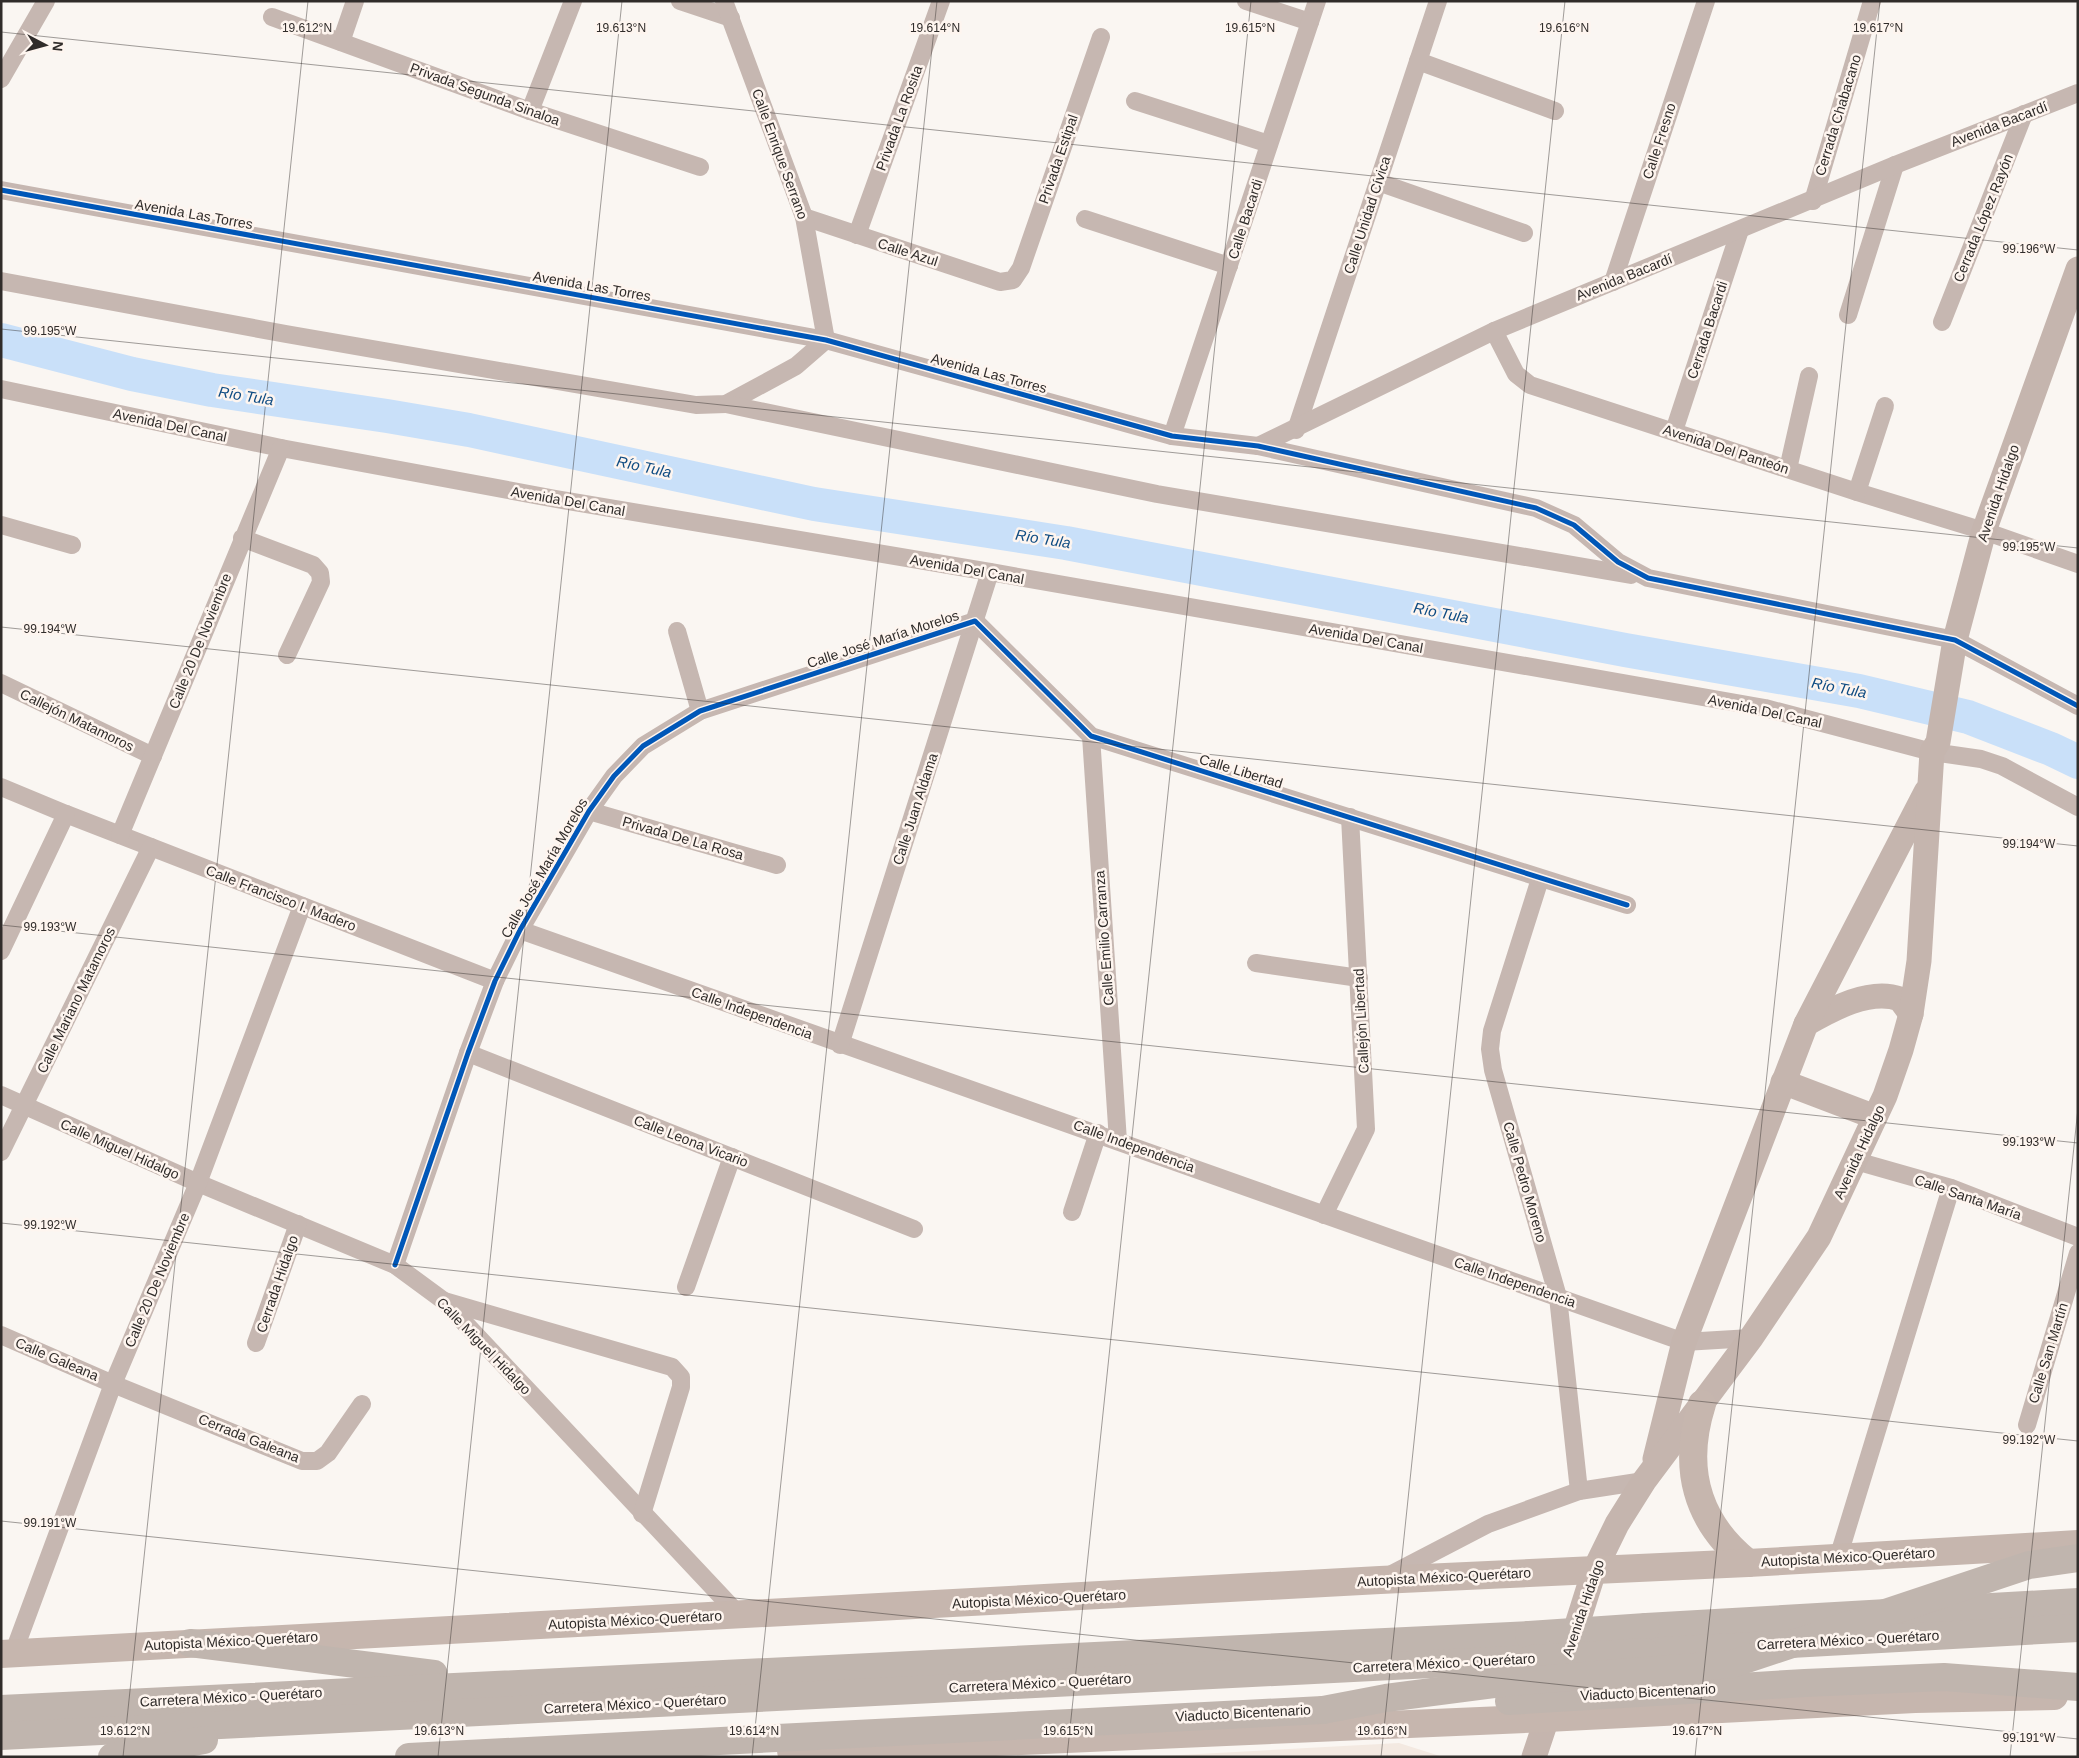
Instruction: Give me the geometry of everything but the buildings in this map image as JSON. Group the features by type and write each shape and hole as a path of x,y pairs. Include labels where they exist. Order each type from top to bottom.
{"highway":[{"path":"1323,1710 1396,1697 1509,1682 1732,1664 1981,1583 2005,1573 2039,1564 2078,1558"},
{"name":"Carretera México - Querétaro","path":"1,1736 310,1720 1530,1647 1646,1639 2078,1602"},
{"name":"Carretera México - Querétaro","path":"1646,1639 2078,1628"},
{"path":"190,1643 508,1684"},
{"name":"Carretera México - Querétaro","path":"1,1709 508,1684 1530,1647"},
{"name":"Viaducto Bicentenario","path":"409,1757 1918,1678 1970,1678 2078,1687"},
{"path":"112,1757 310,1720"}],"main road":[{"name":"Avenida Hidalgo","path":"1534,1757 1594,1571 1617,1524 1648,1475 1751,1338 1819,1237 1856,1161 1902,1050 1911,1014 1919,961 1935,747 1953,651 1984,531 2078,269"},
{"name":"Avenida Hidalgo","path":"1648,1475 1684,1342 1806,1024 1931,782"},
{"path":"1806,1024 1841,1006 1860,1000 1884,996 1900,999 1911,1014"},
{"path":"1783,1082 1875,1117"},
{"path":"1702,1404 1693,1439 1692,1458 1698,1494 1712,1526 1734,1552 1748,1563"},
{"name":"Autopista México-Querétaro","path":"7,1654 2078,1544"},
{"path":"2002,1548 2054,1555 2078,1554"},
{"path":"677,1757 1547,1718 1915,1699 2078,1695"}],"street":[{"path":"1,78 46,1"},
{"path":"341,42 355,1"},
{"path":"530,111 573,1"},
{"path":"680,1 731,18"},
{"name":"Calle Enrique Serrano","path":"724,1 804,217 826,340"},
{"name":"Privada La Rosita","path":"857,235 941,1"},
{"path":"1246,1 1310,22"},
{"name":"Calle Bacardi","path":"1172,436 1317,1"},
{"name":"Calle Unidad Cívica","path":"1296,430 1438,1"},
{"name":"Calle Fresno","path":"1613,282 1706,1"},
{"name":"Cerrada Chabacano","path":"1813,200 1872,1"},
{"name":"Privada Segunda Sinaloa","path":"272,17 530,111 700,167"},
{"name":"Privada Estipal","path":"1013,280 1021,268 1100,37"},
{"path":"1418,61 1555,111"},
{"name":"Avenida Bacardí","path":"1172,436 1258,446 1296,430 1494,331 1895,165 2078,93"},
{"path":"1135,101 1269,144"},
{"name":"Cerrada López Rayón","path":"1942,322 2024,114"},
{"path":"1848,315 1895,165"},
{"path":"1378,182 1524,233"},
{"name":"Avenida Las Torres","path":"1,190 826,340 1172,436"},
{"name":"Calle Azul","path":"804,217 1000,282 1013,280"},
{"path":"1085,219 1229,266"},
{"name":"Cerrada Bacardi","path":"1674,431 1740,230"},
{"path":"1,281 296,336 686,403 713,406 726,404 796,366 826,340"},
{"name":"Avenida Del Panteón","path":"1494,331 1516,374 1530,385 1857,492 1984,531 2078,564"},
{"path":"1788,469 1808,376"},
{"name":"Avenida Del Canal","path":"1,389 280,448 556,499 990,572 1764,708 1981,759 2002,766 2078,807"},
{"path":"726,404 1157,494 1648,578 1953,651 2078,706"},
{"path":"1857,492 1885,406"},
{"path":"1258,446 1536,508 1574,525 1618,562 1648,578"},
{"name":"Calle 20 De Noviembre","path":"120,835 280,448"},
{"path":"1,525 72,545"},
{"path":"242,538 313,565 320,573 321,582 287,655"},
{"name":"Calle Juan Aldama","path":"840,1045 990,572"},
{"name":"Calle José María Morelos","path":"395,1265 468,1054 496,981 520,930 589,811 614,776 643,746 700,711 975,621"},
{"name":"Calle Libertad","path":"975,621 1091,736 1627,905"},
{"path":"677,631 700,711"},
{"name":"Callejón Matamoros","path":"1,683 153,756"},
{"name":"Calle Emilio Carranza","path":"1091,736 1118,1140"},
{"name":"Calle Francisco I. Madero","path":"1,787 496,981"},
{"name":"Privada De La Rosa","path":"589,811 777,865"},
{"path":"1,951 66,814"},
{"name":"Callejón Libertad","path":"1324,1215 1366,1129 1350,817"},
{"name":"Calle Mariano Matamoros","path":"1,1152 151,847"},
{"name":"Calle Pedro Moreno","path":"1540,879 1492,1031 1490,1049 1493,1070 1558,1297 1579,1491"},
{"name":"Calle 20 De Noviembre","path":"7,1654 113,1384 198,1183 302,906"},
{"name":"Calle Independencia","path":"520,930 840,1045 1118,1140 1684,1342 1751,1338"},
{"path":"1256,964 1359,978"},
{"name":"Calle Leona Vicario","path":"468,1054 914,1229"},
{"name":"Calle Miguel Hidalgo","path":"1,1095 24,1107 198,1183 395,1265 444,1302 739,1615"},
{"path":"1072,1212 1098,1133"},
{"path":"686,1287 732,1158"},
{"name":"Calle Santa María","path":"1856,1161 1951,1188 2078,1237"},
{"path":"1838,1558 1951,1188"},
{"name":"Cerrada Hidalgo","path":"256,1343 298,1224"},
{"name":"Calle San Martín","path":"2026,1425 2078,1253"},
{"path":"444,1302 672,1367 682,1377 681,1387 642,1514"},
{"name":"Calle Galeana","path":"1,1335 113,1384"},
{"name":"Cerrada Galeana","path":"113,1384 302,1460 317,1461 328,1453 362,1404"},
{"path":"1380,1580 1488,1524 1579,1491 1648,1475"}],"shaded area":[{"path":"1399,1743 1443,1757 1144,1757"}],"waterway":[{"name":"Río Tula","path":"1,340 132,374 212,390 469,430 814,504 1066,543 1625,650 1859,691 1968,717 2051,749 2078,762"}],"cycle path":[{"path":"1,190 826,340 1172,436 1258,446 1536,508 1574,525 1618,562 1648,578 1955,640 2078,706"},
{"path":"395,1265 468,1053 495,981 520,930 589,811 614,776 643,746 700,711 975,621 1091,736 1627,905"}]}
